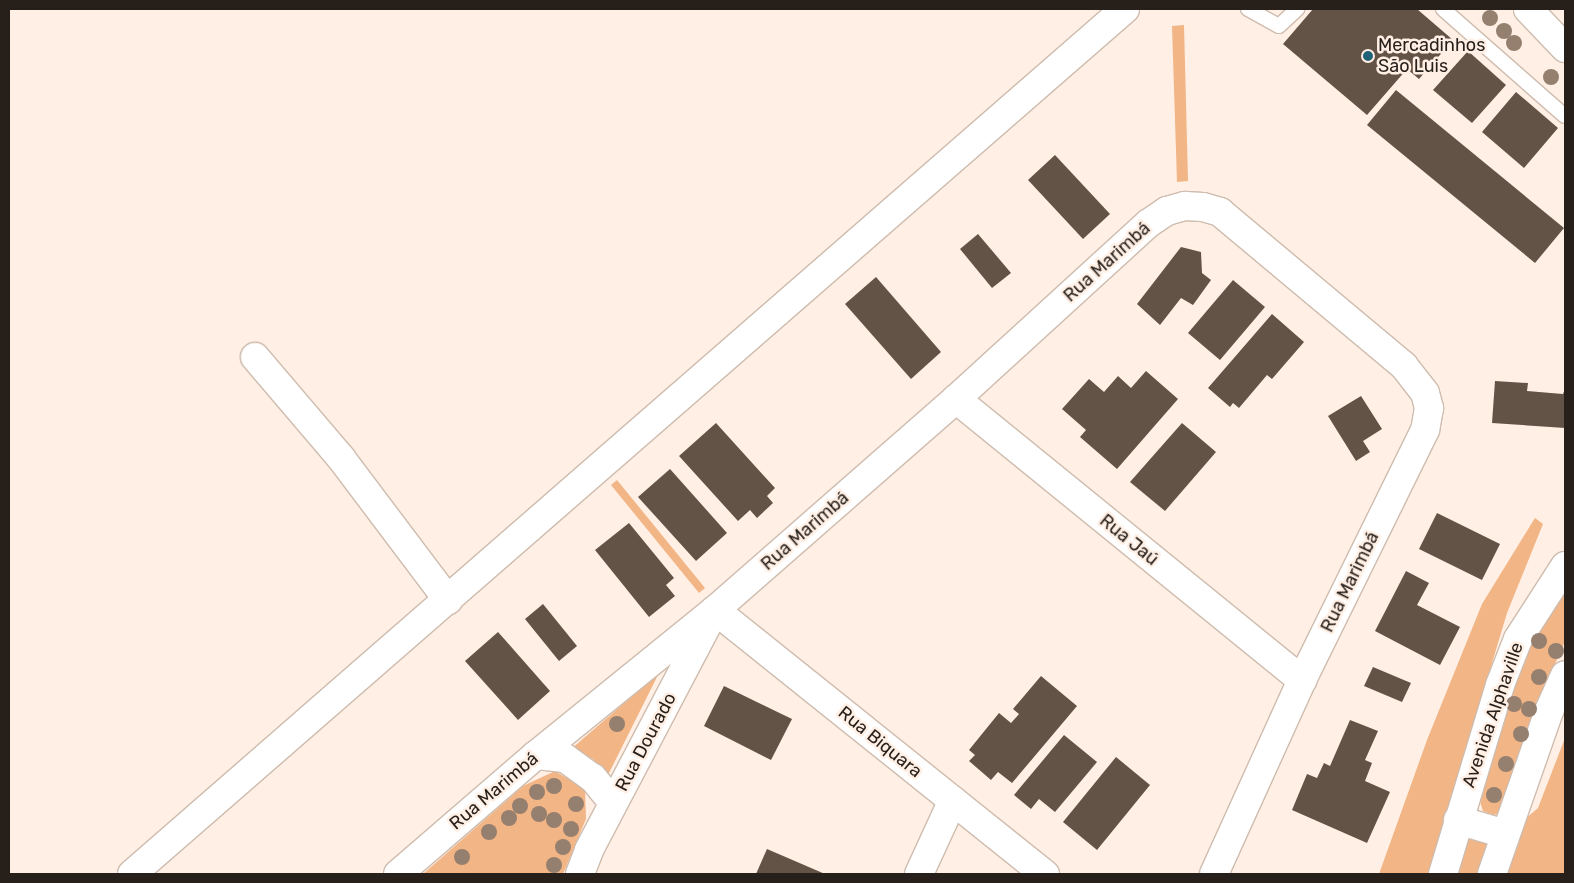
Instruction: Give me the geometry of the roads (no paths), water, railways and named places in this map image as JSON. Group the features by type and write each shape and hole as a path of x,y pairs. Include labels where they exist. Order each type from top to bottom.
{"main road":[{"path":"132,874 1125,9"},
{"path":"1528,9 1565,48"},
{"name":"Rua Marimbá","path":"398,874 536,755 715,610 956,399 1149,223 1167,211 1185,206 1203,207 1220,212 1404,366 1425,393 1429,408 1425,430 1302,680 1214,874"},
{"path":"255,357 341,458 448,600"},
{"name":"Rua Jaú","path":"956,399 1302,680"},
{"name":"Avenida Alphaville","path":"1442,874 1500,685 1518,639 1565,566"},
{"name":"Rua Biquara","path":"715,610 1045,874"},
{"name":"Rua Dourado","path":"580,874 614,803 715,610"},
{"path":"1492,874 1549,711 1565,675"},
{"path":"536,755 565,758 593,778 614,803"},
{"path":"920,874 953,800"},
{"path":"1458,820 1505,834"}],"lane":[{"path":"1248,9 1278,26 1297,9"},
{"path":"1443,9 1565,116"}],"place":[{"name":"Mercadinhos São Luis","path":"1368,56"}]}
